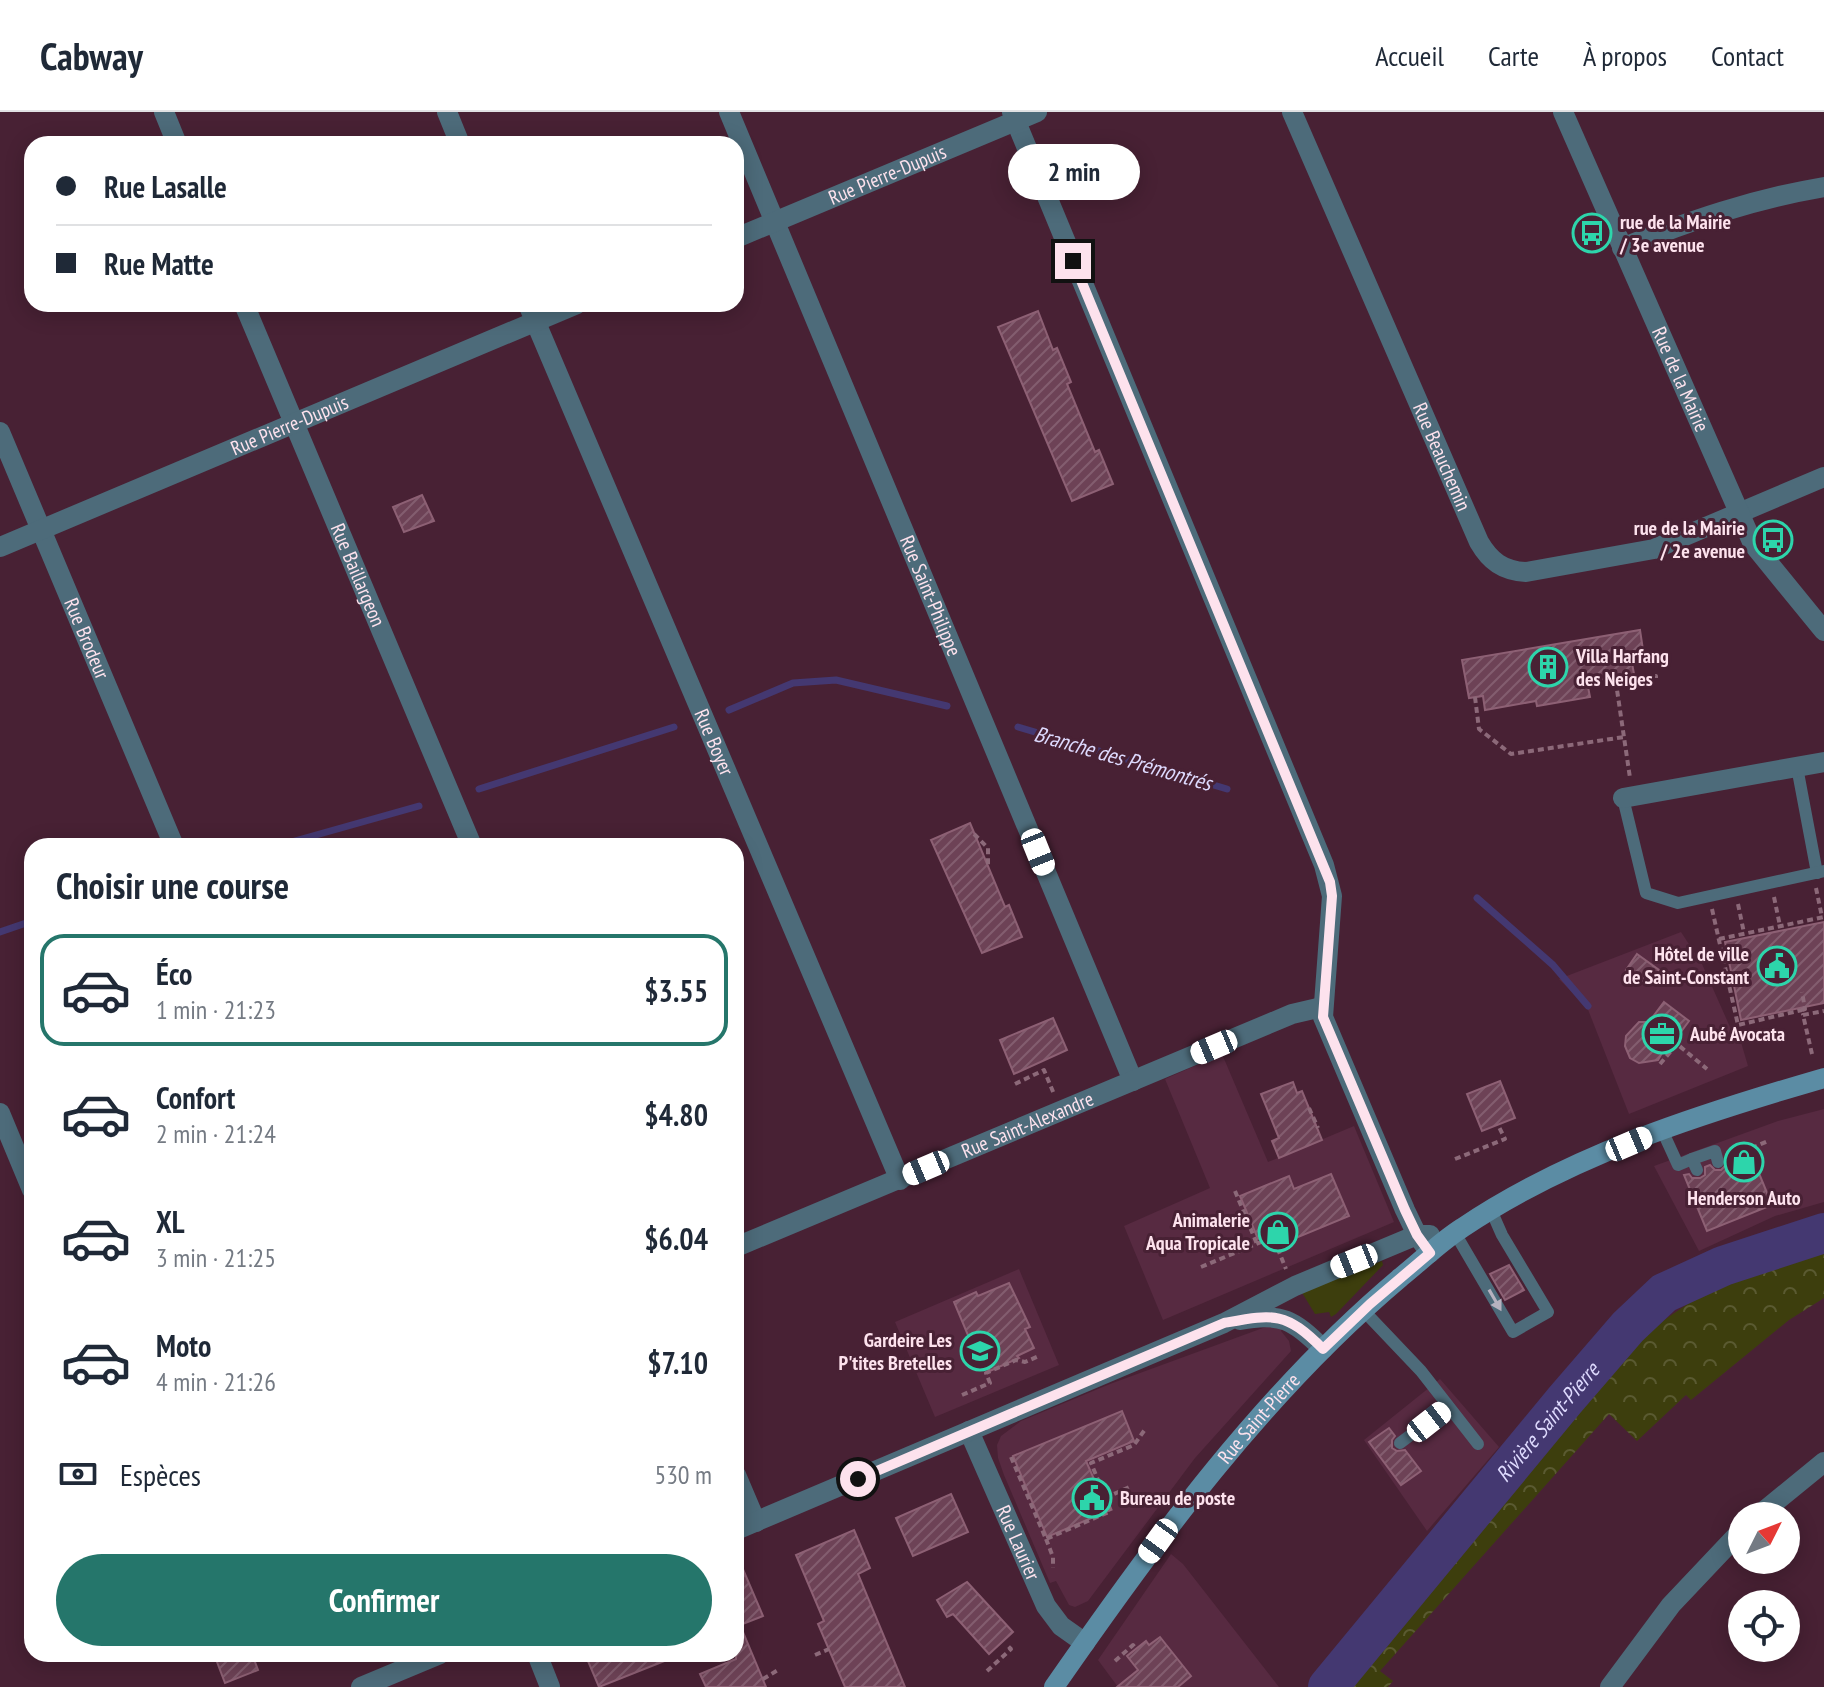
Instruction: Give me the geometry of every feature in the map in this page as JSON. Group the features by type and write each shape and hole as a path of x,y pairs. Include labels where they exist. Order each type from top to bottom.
{"main road":[{"name":"Rue Saint-Pierre","path":"1054,1687 1190,1500 1323,1349 1363,1310 1452,1234 1576,1166 1745,1100 1824,1078"}],"street":[{"path":"164,112 174,136"},
{"path":"447,112 457,136"},
{"name":"Rue Saint-Philippe","path":"729,112 739,136"},
{"name":"Rue Pierre-Dupuis","path":"744,235 1014,116 1037,112"},
{"name":"Rue Beauchemin","path":"1292,112 1479,542 1491,559 1507,569 1526,572 1668,545 1824,477"},
{"name":"Rue de la Mairie","path":"1563,112 1739,514 1758,551 1824,631"},
{"path":"1014,116 1330,882 1329,943 1322,1007 1326,1029 1417,1235 1430,1253"},
{"name":"Rue Saint-Philippe","path":"744,148 1133,1081"},
{"path":"1622,248 1727,208 1824,187"},
{"name":"Rue Baillargeon","path":"247,312 469,838"},
{"name":"Rue Pierre-Dupuis","path":"0,547 294,423 532,313"},
{"name":"Rue Boyer","path":"532,313 900,1180"},
{"name":"Rue Brodeur","path":"0,432 171,838"},
{"path":"1628,797 1824,762"},
{"name":"Rue Saint-Alexandre","path":"744,1244 1292,1014 1322,1007"},
{"path":"0,1113 24,1171"},
{"path":"744,1527 1224,1323 1280,1293 1417,1235 1452,1234"},
{"path":"1224,1323 1260,1316 1286,1319 1300,1327 1323,1349"},
{"name":"Rue Laurier","path":"969,1431 1046,1606 1061,1626 1085,1643"},
{"path":"1775,1502 1824,1462"},
{"path":"744,1494 756,1522"},
{"path":"1610,1687 1671,1605 1728,1545"},
{"path":"361,1687 421,1662"},
{"path":"540,1662 550,1687"}],"lane":[{"path":"1628,797 1646,893 1678,903 1820,872 1797,767"},
{"path":"1662,1130 1678,1165 1695,1165 1715,1151 1718,1162"},
{"path":"1452,1234 1513,1332 1548,1312 1502,1235 1491,1210"},
{"path":"1363,1310 1421,1371 1478,1444"},
{"path":"1400,1443 1448,1407"}],"path":[{"path":"1594,686 1612,681 1656,678"},
{"path":"1612,681 1624,737 1628,797"},
{"path":"1475,697 1479,729 1511,754 1624,737"},
{"path":"974,834 988,848 988,867"},
{"path":"1719,939 1823,917 1819,904"},
{"path":"1778,913 1780,926"},
{"path":"1742,920 1744,933"},
{"path":"1716,925 1738,1025 1824,1011"},
{"path":"1802,992 1812,1054"},
{"path":"1669,1037 1707,1069"},
{"path":"1660,1064 1677,1044"},
{"path":"1015,1084 1044,1070"},
{"path":"1309,1108 1318,1128"},
{"path":"1455,1159 1505,1139 1498,1125"},
{"path":"1741,1152 1768,1141"},
{"path":"1235,1191 1257,1244"},
{"path":"1201,1267 1273,1237 1287,1271"},
{"path":"962,1395 990,1383 986,1373 1016,1360 1025,1362 1039,1356"},
{"path":"1046,1539 1111,1511 1089,1463 1134,1445 1146,1428"},
{"path":"1117,1451 1120,1459"},
{"path":"1011,1457 1053,1557"},
{"path":"1103,1494 1132,1486"},
{"path":"1026,1509 1033,1506"},
{"path":"1115,1661 1133,1645 1136,1649"},
{"path":"987,1671 1011,1649 1008,1646"},
{"path":"815,1655 829,1649"},
{"path":"763,1679 778,1670"}],"shaded area":[{"path":"1681,932 1702,964 1730,1027 1738,1032 1748,1066 1629,1114 1587,1007 1559,979"},
{"path":"1222,1054 1268,1162 1354,1126 1394,1222 1163,1320 1124,1226 1210,1188 1165,1079"},
{"path":"1824,1109 1824,1202 1775,1216 1699,1251 1654,1166 1778,1121"},
{"name":"Gardeire Les P'tites Bretelles","path":"1019,1269 1059,1365 935,1417 895,1322"},
{"path":"1271,1325 1282,1327 1291,1351 1195,1458 1088,1601 1075,1607 1069,1605 1056,1581 1050,1583 1004,1475 997,1445 1001,1436 1021,1421 1110,1384"},
{"path":"1440,1379 1499,1447 1427,1531 1364,1440"},
{"path":"1171,1554 1183,1564 1279,1687 1118,1687 1098,1660"}],"green space":[{"path":"1824,1248 1824,1298 1789,1320 1691,1400 1686,1395 1637,1441 1609,1414 1380,1671 1393,1681 1388,1687 1351,1687 1585,1400 1642,1335 1720,1282"},
{"path":"1382,1261 1383,1265 1331,1317 1329,1312 1315,1314 1301,1291"}],"building":[{"path":"1038,311 1053,350 1057,348 1071,382 1067,384 1095,452 1099,450 1113,484 1072,501 998,327"},
{"path":"422,495 434,521 404,532 393,507"},
{"name":"Villa Harfang des Neiges","path":"1640,630 1643,650 1630,652 1634,674 1587,682 1590,697 1537,706 1536,701 1485,710 1483,696 1469,698 1462,660"},
{"path":"970,823 1005,907 1009,905 1022,937 982,953 931,840"},
{"name":"Hôtel de ville de Saint-Constant","path":"1824,922 1824,1003 1741,1020 1725,942"},
{"path":"1637,954 1659,970 1647,985 1626,970"},
{"path":"1664,1002 1689,1021 1677,1037 1673,1034 1658,1060 1639,1063 1630,1058 1625,1046 1626,1036 1639,1022 1649,1022"},
{"path":"1053,1018 1067,1050 1014,1074 1000,1040"},
{"path":"1500,1081 1515,1118 1482,1131 1467,1094"},
{"path":"1293,1082 1297,1093 1302,1091 1322,1140 1279,1158 1272,1141 1279,1138 1261,1094"},
{"path":"1749,1149 1772,1205 1707,1231 1684,1175 1700,1178 1705,1175 1705,1167 1710,1165 1715,1170 1721,1170 1726,1165 1726,1158"},
{"path":"1331,1174 1349,1216 1291,1240 1289,1234 1274,1240 1272,1233 1258,1239 1240,1196 1289,1176 1294,1189"},
{"path":"1509,1265 1524,1290 1505,1300 1490,1274"},
{"path":"1009,1283 1030,1327 1025,1329 1034,1348 990,1371 975,1338 970,1340 954,1302"},
{"path":"1122,1411 1134,1441 1086,1461 1108,1511 1047,1537 1013,1456"},
{"path":"1389,1428 1395,1436 1392,1448 1405,1450 1421,1471 1401,1485 1369,1442"},
{"path":"951,1494 968,1532 913,1556 896,1518"},
{"path":"854,1530 870,1568 858,1574 905,1687 845,1687 818,1624 824,1621 796,1555"},
{"path":"744,1572 763,1616 744,1623"},
{"path":"967,1582 1013,1632 989,1654 953,1614 947,1617 937,1600"},
{"path":"744,1635 766,1687 706,1687 700,1674 729,1662 744,1662"},
{"path":"1160,1637 1191,1676 1178,1687 1117,1687 1138,1670 1127,1656 1146,1641 1149,1645"},
{"path":"217,1662 255,1662 258,1670 225,1683"},
{"path":"588,1662 662,1662 599,1687"}],"waterway":[{"name":"Branche des Prémontrés","path":"729,710 793,683 836,680 947,706"},
{"name":"Branche des Prémontrés","path":"479,789 674,727"},
{"name":"Branche des Prémontrés","path":"1018,727 1227,789"},
{"name":"Branche des Prémontrés","path":"305,838 419,806"},
{"name":"Branche des Prémontrés","path":"1477,898 1553,965 1588,1006"},
{"name":"Branche des Prémontrés","path":"0,932 24,924"},
{"name":"Rivière Saint-Pierre","path":"1328,1687 1565,1400 1628,1327 1664,1293 1723,1266 1824,1233"}],"place":[{"name":"rue de la Mairie / 3e avenue","path":"1592,233"},
{"name":"rue de la Mairie / 2e avenue","path":"1773,540"},
{"name":"Villa Harfang des Neiges","path":"1548,667"},
{"name":"Hôtel de ville de Saint-Constant","path":"1777,966"},
{"name":"Aubé Avocata","path":"1662,1034"},
{"name":"Henderson Auto","path":"1744,1162"},
{"name":"Animalerie Aqua Tropicale","path":"1278,1232"},
{"name":"Gardeire Les P'tites Bretelles","path":"980,1351"},
{"name":"Bureau de poste","path":"1092,1498"}],"route":[{"path":"858,1479 1224,1323 1260,1316 1286,1319 1300,1327 1323,1349 1430,1253 1405,1210 1326,1029 1322,1007 1332,896 1324,865 1073,261"}]}
